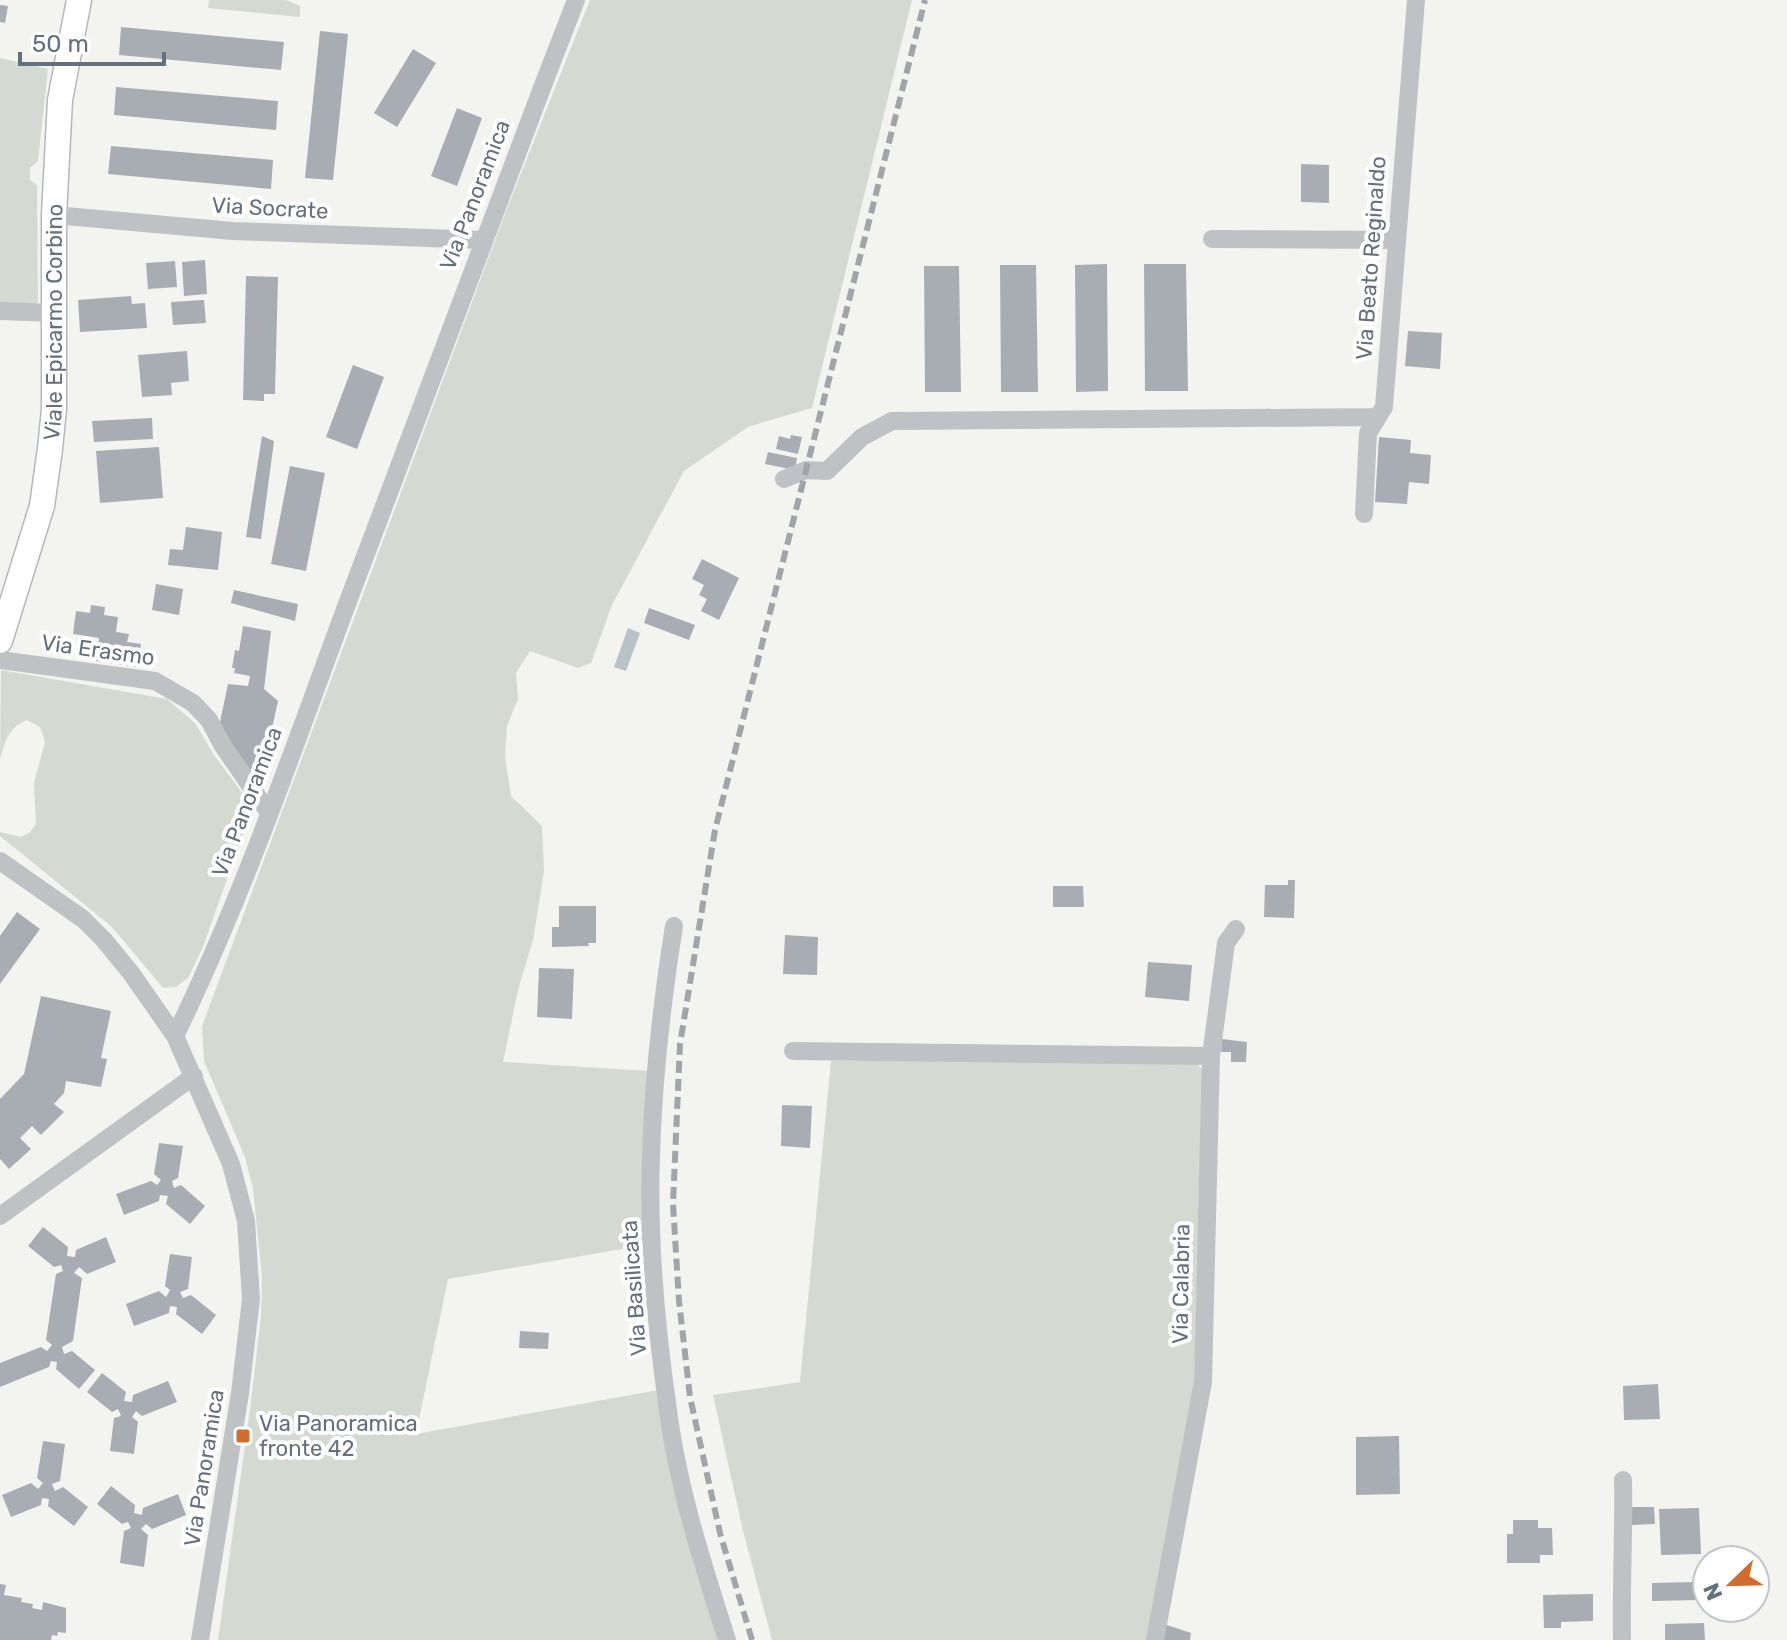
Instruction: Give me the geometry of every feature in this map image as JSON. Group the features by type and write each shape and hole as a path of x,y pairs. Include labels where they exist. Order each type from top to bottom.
{"main road":[{"name":"Viale Epicarmo Corbino","path":"0,641 42,506 54,409 54,215 60,100 79,0"}],"street":[{"name":"Via Panoramica","path":"200,1640 240,1393 251,1299 246,1221 231,1164 175,1036 205,973 269,813 576,0"},
{"name":"Via Beato Reginaldo","path":"1364,514 1368,433 1384,407 1416,0"},
{"name":"Via Socrate","path":"54,215 233,231 483,240"},
{"path":"1212,239 1397,240"},
{"path":"0,311 54,313"},
{"path":"784,479 806,470 827,471 862,437 892,421 1377,417"},
{"name":"Via Erasmo","path":"0,660 155,681 173,689 193,703 209,720 269,813"},
{"path":"0,861 83,919 104,940 175,1036"},
{"name":"Via Basilicata","path":"674,926 661,1004 651,1157 653,1266 668,1412 692,1525 727,1640"},
{"name":"Via Calabria","path":"1155,1640 1203,1382 1211,1056 1226,943 1236,929"},
{"path":"793,1051 1211,1056"},
{"path":"0,1216 194,1076"},
{"path":"1622,1640 1623,1480"}],"shaded area":[{"path":"209,0 286,0 300,6 300,17 208,8"},
{"path":"590,0 912,0 812,408 748,427 684,471 612,605 591,663 578,668 530,651 516,673 518,699 507,726 505,757 511,796 542,826 544,871 533,940 518,990 503,1062 650,1071 645,1245 448,1279 416,1434 658,1390 720,1640 218,1640 251,1402 261,1316 262,1277 253,1189 245,1157 204,1061 202,1026 506,211"},
{"path":"0,58 48,69 38,161 30,168 30,180 37,185 38,302 34,305 0,304"},
{"path":"628,628 640,633 626,671 614,667"},
{"path":"1,670 167,699 195,723 243,794 250,814 203,947 188,978 176,987 163,988 112,927 0,836 0,832 21,837 36,824 34,783 45,742 40,727 27,720 11,731 0,760"},
{"path":"831,1061 1196,1062 1205,1073 1198,1375 1148,1640 772,1640 743,1531 713,1395 800,1382"}],"building":[{"path":"0,5 8,6 5,23 0,22"},
{"path":"121,27 284,42 281,70 119,55"},
{"path":"320,31 348,34 333,180 305,178"},
{"path":"413,49 436,63 397,127 374,113"},
{"path":"116,87 278,101 276,130 114,115"},
{"path":"457,108 482,118 457,186 431,176"},
{"path":"111,146 273,160 271,189 108,174"},
{"path":"1301,164 1329,165 1329,203 1301,202"},
{"path":"205,260 207,294 184,296 182,262"},
{"path":"175,261 177,287 148,289 146,263"},
{"path":"1107,264 1108,391 1076,392 1075,265"},
{"path":"1144,264 1186,264 1188,391 1145,391"},
{"path":"1000,265 1036,265 1038,392 1001,392"},
{"path":"924,266 959,266 961,392 925,392"},
{"path":"246,276 278,277 275,394 264,394 264,401 243,400"},
{"path":"131,296 132,304 145,303 147,328 80,332 78,300"},
{"path":"204,300 206,323 173,325 171,302"},
{"path":"1408,331 1442,333 1440,369 1405,366"},
{"path":"187,351 189,381 171,383 172,395 142,397 138,355"},
{"path":"353,365 384,377 357,449 326,437"},
{"path":"152,418 153,439 94,442 92,421"},
{"path":"791,435 802,437 798,454 776,449 779,436 790,439"},
{"path":"262,436 274,441 261,539 246,537"},
{"path":"1379,437 1411,440 1410,453 1431,455 1429,484 1409,482 1407,504 1375,502"},
{"path":"159,447 163,498 100,503 96,451"},
{"path":"768,452 797,458 795,470 765,464"},
{"path":"290,466 325,473 306,571 271,564"},
{"path":"186,527 222,532 218,570 168,565 170,549 183,550"},
{"path":"702,559 739,578 719,620 701,611 707,599 699,595 704,585 692,579"},
{"path":"156,584 183,589 179,615 152,610"},
{"path":"234,590 298,604 295,621 231,603"},
{"path":"91,605 105,607 104,615 118,617 116,632 129,634 127,642 141,644 138,667 96,661 99,638 73,634 76,611 90,613"},
{"path":"649,608 695,625 689,640 644,623"},
{"path":"243,626 271,631 264,689 278,701 260,783 227,739 220,722 228,684 248,686 250,676 234,673 235,668 232,668 235,650 239,651"},
{"path":"1288,880 1295,880 1294,918 1264,917 1265,885 1288,885"},
{"path":"1053,886 1083,886 1084,907 1053,907"},
{"path":"559,906 596,906 596,943 552,947 552,927 559,927"},
{"path":"17,912 40,929 0,984 0,936"},
{"path":"785,935 818,937 817,975 783,974"},
{"path":"1148,962 1192,965 1189,1001 1145,997"},
{"path":"539,968 574,969 572,1019 537,1017"},
{"path":"41,996 111,1011 101,1058 107,1059 101,1087 66,1081 64,1093 54,1104 64,1112 41,1135 32,1126 20,1138 31,1149 9,1169 0,1159 0,1099 24,1074"},
{"path":"1222,1039 1247,1042 1246,1062 1231,1062 1231,1052 1221,1052"},
{"path":"782,1105 812,1106 810,1148 781,1146"},
{"path":"159,1143 183,1146 178,1178 172,1181 174,1188 181,1185 205,1206 190,1224 166,1204 168,1196 160,1195 159,1201 124,1215 116,1194 151,1181 157,1185 161,1180 154,1174"},
{"path":"43,1227 68,1247 67,1256 75,1257 76,1250 106,1237 116,1262 87,1274 79,1267 74,1273 82,1278 73,1341 62,1347 64,1354 72,1351 95,1370 79,1389 56,1369 57,1362 51,1361 49,1367 0,1387 0,1363 41,1347 47,1351 52,1345 46,1340 56,1274 63,1271 61,1265 54,1267 28,1246"},
{"path":"170,1254 192,1257 188,1289 180,1292 183,1298 191,1295 216,1315 202,1334 176,1314 177,1307 170,1306 169,1313 134,1326 126,1304 159,1291 166,1297 170,1290 165,1286"},
{"path":"520,1331 549,1333 548,1349 519,1348"},
{"path":"102,1373 126,1392 124,1401 132,1402 133,1395 168,1381 177,1402 142,1416 136,1411 132,1417 138,1422 134,1454 110,1451 114,1418 121,1416 118,1409 112,1412 87,1392"},
{"path":"1658,1384 1660,1419 1624,1420 1623,1386"},
{"path":"1399,1436 1400,1494 1356,1495 1356,1437"},
{"path":"43,1441 65,1444 60,1481 52,1484 55,1491 63,1487 88,1507 74,1526 48,1506 49,1499 42,1498 41,1505 11,1517 2,1495 31,1483 38,1489 43,1483 37,1478"},
{"path":"111,1486 135,1505 134,1513 142,1515 143,1508 178,1494 186,1515 152,1529 146,1524 141,1529 148,1535 144,1567 120,1563 124,1531 131,1528 128,1522 122,1524 97,1504"},
{"path":"1631,1507 1654,1507 1655,1524 1632,1525"},
{"path":"1699,1508 1701,1544 1691,1544 1691,1554 1661,1555 1659,1509"},
{"path":"1513,1520 1538,1520 1538,1528 1552,1528 1553,1555 1540,1555 1540,1563 1507,1563 1507,1534 1513,1534"},
{"path":"1691,1582 1691,1600 1652,1601 1652,1583"},
{"path":"0,1584 6,1585 4,1595 22,1598 21,1602 33,1604 32,1608 42,1610 43,1602 66,1608 66,1633 58,1632 57,1636 52,1635 51,1640 0,1640"},
{"path":"1593,1594 1593,1621 1561,1622 1561,1628 1544,1628 1543,1595"},
{"path":"1665,1624 1704,1624 1705,1640 1665,1640"},
{"path":"1167,1625 1191,1633 1190,1640 1158,1640 1159,1626"}],"railway":[{"path":"752,1640 720,1533 690,1397 679,1301 673,1204 680,1044 715,830 925,0"}],"place":[{"name":"Via Panoramica fronte 42","path":"243,1436"}]}
